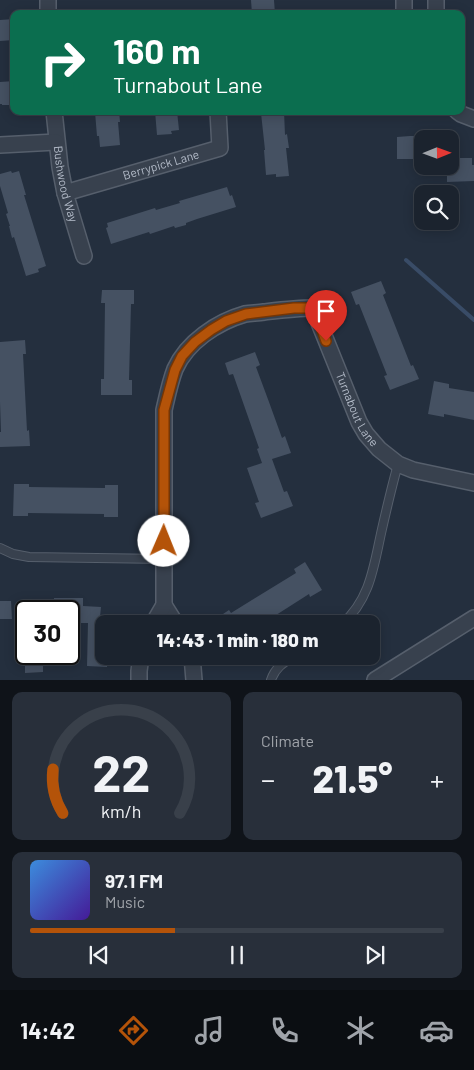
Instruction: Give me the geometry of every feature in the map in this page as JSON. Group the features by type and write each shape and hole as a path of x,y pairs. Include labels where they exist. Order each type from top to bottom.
{"street":[{"name":"Bushwood Way","path":"54,115 56,142 65,193 84,256"},
{"name":"Berrypick Lane","path":"65,193 220,148 218,115"},
{"path":"0,146 56,142"},
{"name":"Turnabout Lane","path":"159,615 164,605 164,410 175,370 182,356 195,342 226,321 246,314 294,308 314,308 359,422 366,434 379,449 398,464 413,470 474,483"},
{"path":"164,605 170,615"},
{"path":"375,680 474,618"},
{"path":"140,665 140,680"},
{"path":"193,665 194,680"}],"lane":[{"path":"352,615 360,604 370,581 389,495 398,464"},
{"path":"0,548 13,554 29,557 164,559"},
{"path":"271,680 273,674 280,665"}],"building":[{"path":"251,0 274,0 275,10 252,10"},
{"path":"10,19 10,40 0,41 0,20"},
{"path":"10,81 10,105 0,104 0,82"},
{"path":"95,115 119,115 120,122 118,122 120,145 100,147 99,136 97,136"},
{"path":"155,115 177,115 179,130 171,131 172,134 157,135"},
{"path":"261,115 284,115 285,135 287,134 289,148 286,148 289,176 276,177 276,174 266,175"},
{"path":"414,136 414,159 397,159 397,137"},
{"path":"459,158 472,158 474,181 447,182 447,175 459,175"},
{"path":"11,171 12,173 19,171 26,195 24,195 46,266 38,269 39,272 26,276 14,237 12,238 6,214 8,213 0,186 0,174"},
{"path":"227,187 236,207 197,219 186,223 186,225 175,228 174,226 150,234 149,232 111,244 106,228 108,227 107,223 155,208 156,210 180,203 179,201"},
{"path":"381,281 386,293 383,295 411,366 413,365 419,379 390,390 384,376 387,375 359,304 356,305 351,292"},
{"path":"102,290 134,290 134,304 131,304 129,380 132,380 132,395 101,395 101,379 104,379 105,303 101,303"},
{"path":"25,340 26,354 23,354 27,431 29,430 30,446 0,447 0,342"},
{"path":"255,352 260,365 256,367 282,438 285,436 291,453 272,459 284,492 287,491 293,506 261,518 255,503 259,502 247,468 262,463 257,449 259,448 233,374 229,375 225,363"},
{"path":"434,381 449,384 449,388 474,392 474,420 444,414 444,417 428,414"},
{"path":"14,484 29,484 29,487 105,488 105,485 118,485 118,517 104,517 104,514 28,513 28,516 13,516"},
{"path":"305,562 322,590 310,597 309,594 276,615 222,615 229,610 231,613 296,573 294,569"},
{"path":"54,598 83,598 83,606 101,607 100,615 95,615 95,665 107,665 107,667 87,666 88,623 80,623 80,600 54,600"},
{"path":"0,601 11,601 12,619 0,619"},
{"path":"25,665 43,665 43,672 25,673"}],"waterway":[{"path":"406,260 474,320"}],"route":[{"path":"164,541 164,410 175,370 182,356 195,342 226,321 246,314 294,308 314,308 326,341"}]}
